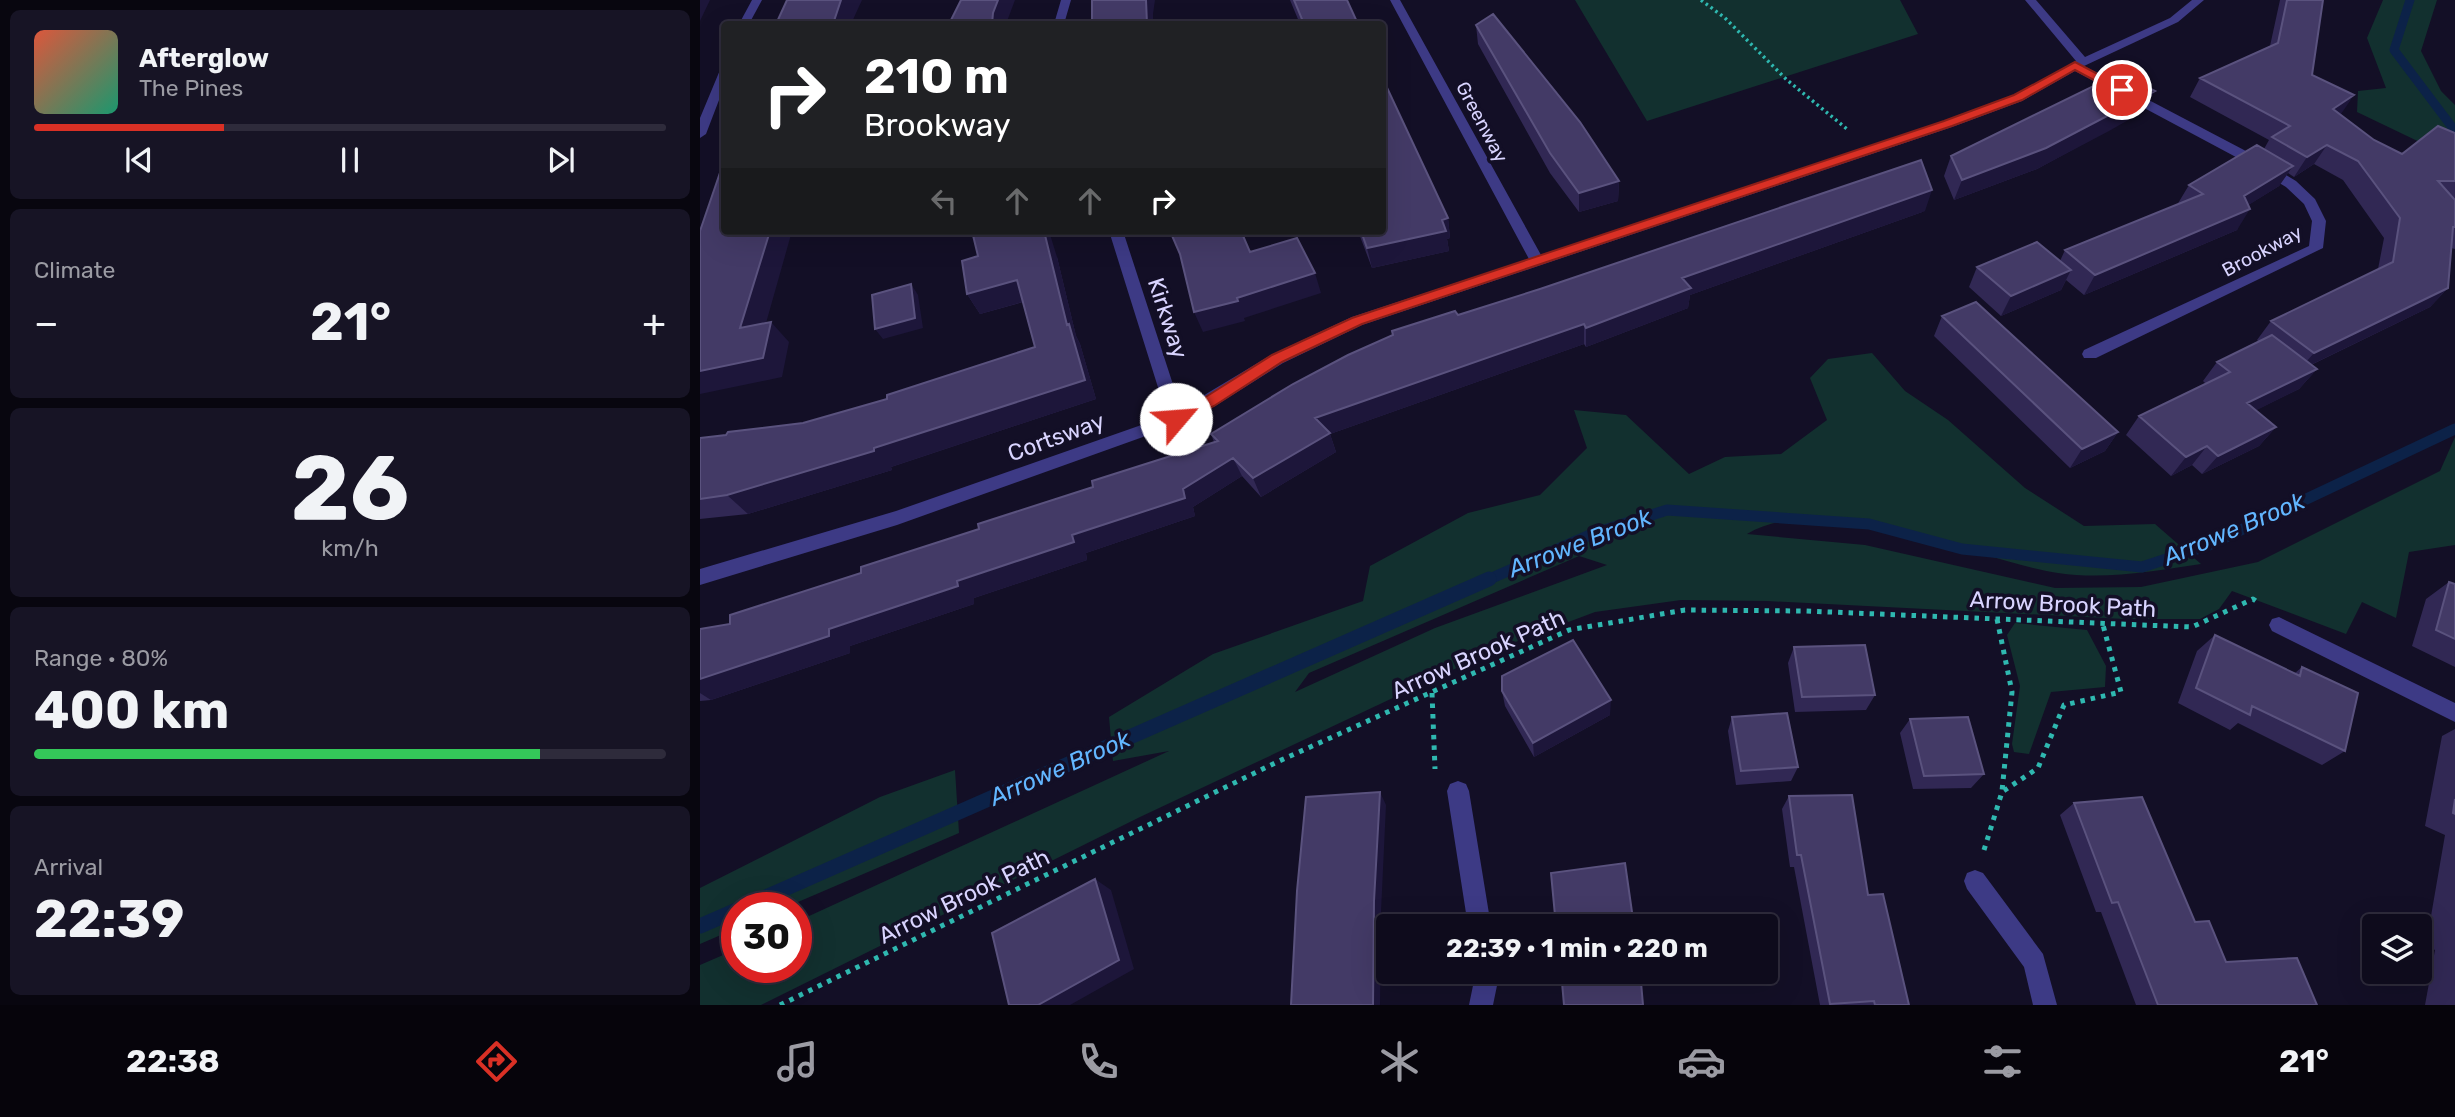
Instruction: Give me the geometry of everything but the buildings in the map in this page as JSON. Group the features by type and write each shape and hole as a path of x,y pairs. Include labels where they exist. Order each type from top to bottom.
{"street":[{"path":"746,21 757,0"},
{"path":"1060,21 1066,0"},
{"name":"Greenway","path":"1395,0 1537,261"},
{"path":"2030,0 2079,64"},
{"name":"Cortsway","path":"700,577 897,518 1176,419 1209,402 1277,359 1357,321 2018,98 2079,64 2174,20 2199,0"},
{"name":"Brookway","path":"2079,64 2291,184 2310,202 2319,221 2316,248 2090,354"},
{"path":"700,134 721,81"},
{"name":"Kirkway","path":"1117,235 1176,419"},
{"path":"2279,625 2455,713"},
{"path":"1458,791 1478,914"},
{"path":"1975,881 2035,962 2045,1005"},
{"path":"1480,1005 1485,984"}],"path":[{"path":"1701,0 1725,18 1787,80 1871,149"},
{"name":"Arrow Brook Path","path":"780,1005 1277,762 1569,631 1685,610 1805,611 2192,627 2253,599 2265,607 2279,625"},
{"path":"1975,881 2002,792 2012,692 1997,619"},
{"path":"2002,792 2038,768 2064,705 2121,692 2103,625"},
{"path":"1432,693 1436,789 1458,791"}],"green space":[{"path":"1575,0 1900,0 1918,34 1647,121"},
{"path":"2383,0 2437,0 2421,51 2441,91 2455,105 2455,159 2357,112 2358,91 2386,88 2367,38"},
{"path":"1872,353 1905,391 1948,420 2025,488 2084,526 2155,524 2201,564 2112,575 2058,573 1900,531 1857,522 1817,518 1780,522 1747,534 1865,545 2055,588 2141,587 2258,562 2440,471 2455,437 2455,545 2409,552 2396,618 2362,602 2346,634 2232,591 2219,609 2200,619 2125,619 1767,601 1681,600 1595,612 1497,649 1140,817 812,980 812,915 1169,751 1113,761 1109,717 1213,654 1363,601 1370,566 1468,513 1540,495 1587,448 1574,410 1626,415 1689,474 1725,457 1781,454 1827,420 1810,378 1828,359","holes":["1579,556 1607,565 1435,628 1295,692 1309,673"]},
{"path":"2015,623 2087,630 2106,666 2105,687 2051,692 2029,754 2014,752 2012,744 2020,686 2007,635"},
{"path":"955,770 959,833 812,896 812,892 721,892 721,935 700,944 700,888 880,797"},
{"path":"721,956 721,983 805,983 761,1005 700,1005 700,965"}],"waterway":[{"name":"Arrowe Brook","path":"2410,0 2394,50 2455,131"},
{"name":"Arrowe Brook","path":"1485,581 1592,534 1667,510 1869,524 1962,549 2142,567 2209,545 2455,429"},
{"name":"Arrowe Brook","path":"777,892 1489,579"},
{"name":"Arrowe Brook","path":"700,926 721,917"}],"route":[{"path":"1176,419 1209,402 1277,359 1357,321 1948,124 2018,98 2075,66 2122,90"}]}
